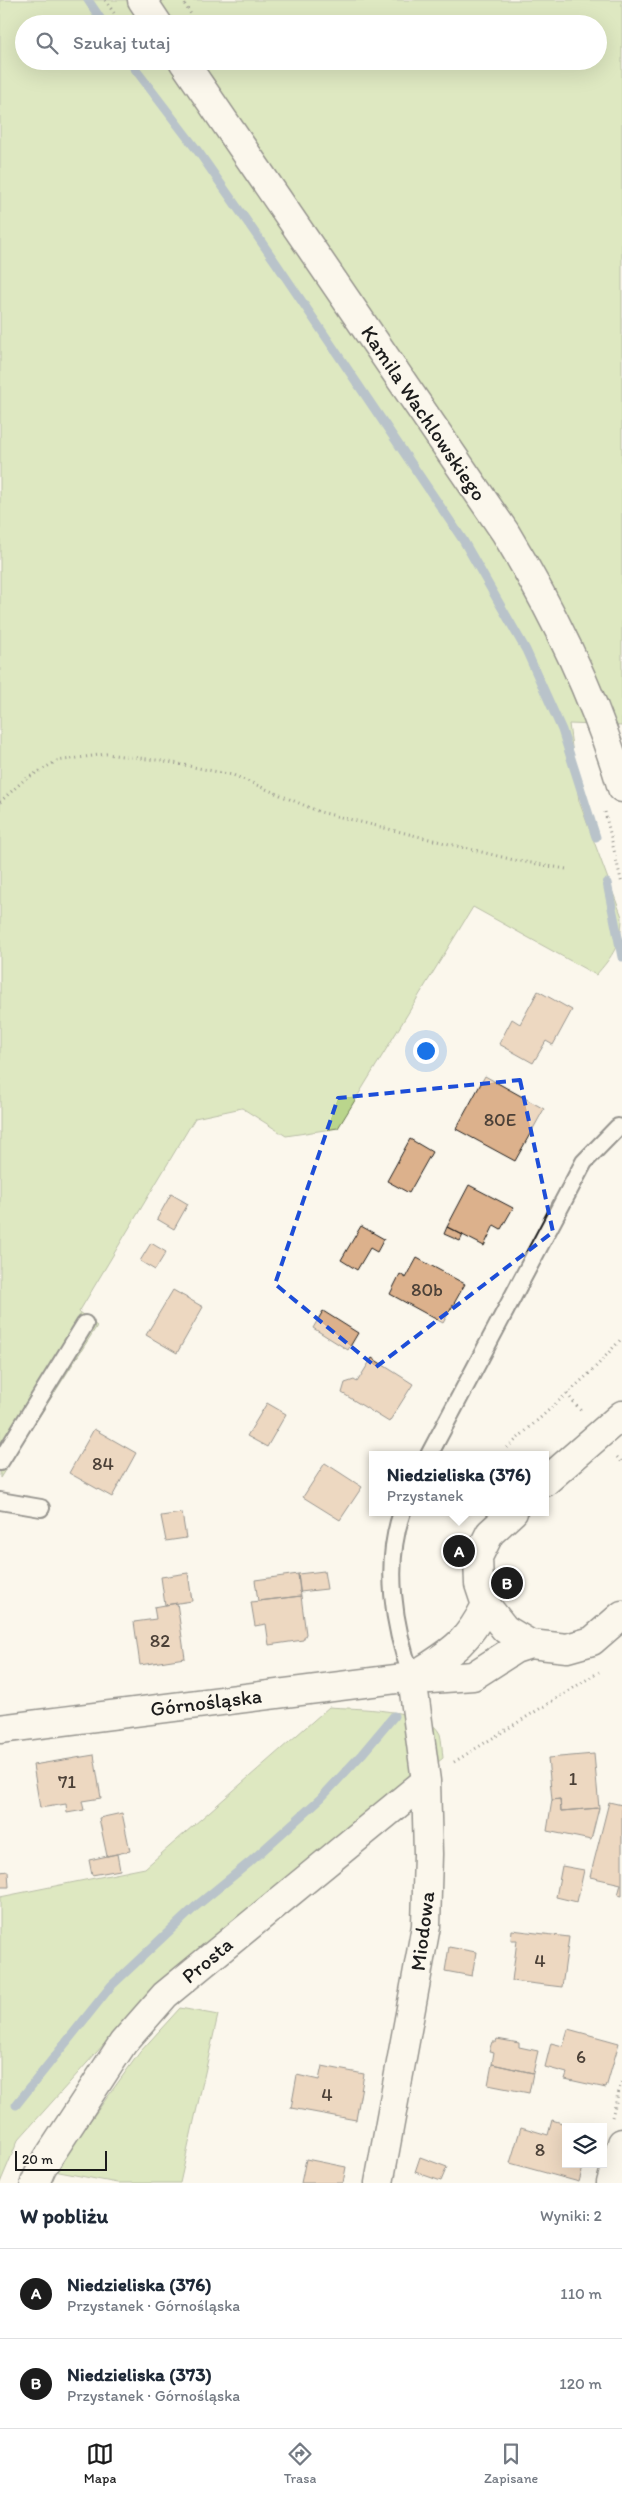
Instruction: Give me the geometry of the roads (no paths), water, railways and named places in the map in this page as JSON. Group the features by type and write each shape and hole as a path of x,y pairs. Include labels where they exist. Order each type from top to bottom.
{"street":[{"path":"142,0 152,15"},
{"name":"Kamila Wachlowskiego","path":"190,70 505,532 542,594 592,700 612,796"},
{"path":"549,1479 622,1415"},
{"name":"Górnośląska","path":"509,1516 490,1533 478,1557 479,1584 486,1605 505,1629 530,1644"},
{"name":"Górnośląska","path":"412,1677 461,1645 476,1625 486,1605"},
{"name":"Górnośląska","path":"0,1729 412,1677 432,1679 473,1676 515,1649 530,1644 567,1648 592,1641 622,1615"},
{"name":"Miodowa","path":"379,2183 426,1926 428,1854 426,1780 412,1677"},
{"name":"Prosta","path":"34,2183 42,2167 124,2043 166,1995 426,1780"},
{"path":"611,2183 622,2143"}],"lane":[{"path":"431,1451 584,1162 618,1127"},
{"path":"0,1462 85,1324"},
{"path":"0,1501 41,1508"},
{"path":"401,1516 395,1532 392,1578 401,1647 412,1677"}],"waterway":[{"path":"88,0 98,15"},
{"path":"136,70 200,154 276,263 463,540 526,650 562,730 596,837"},
{"path":"607,883 622,957"},
{"path":"16,2105 111,1986 195,1907 250,1862 321,1798 394,1716"}],"place":[{"name":"Niedzieliska (376)","path":"459,1551"},
{"name":"Niedzieliska (373)","path":"507,1583"}]}
